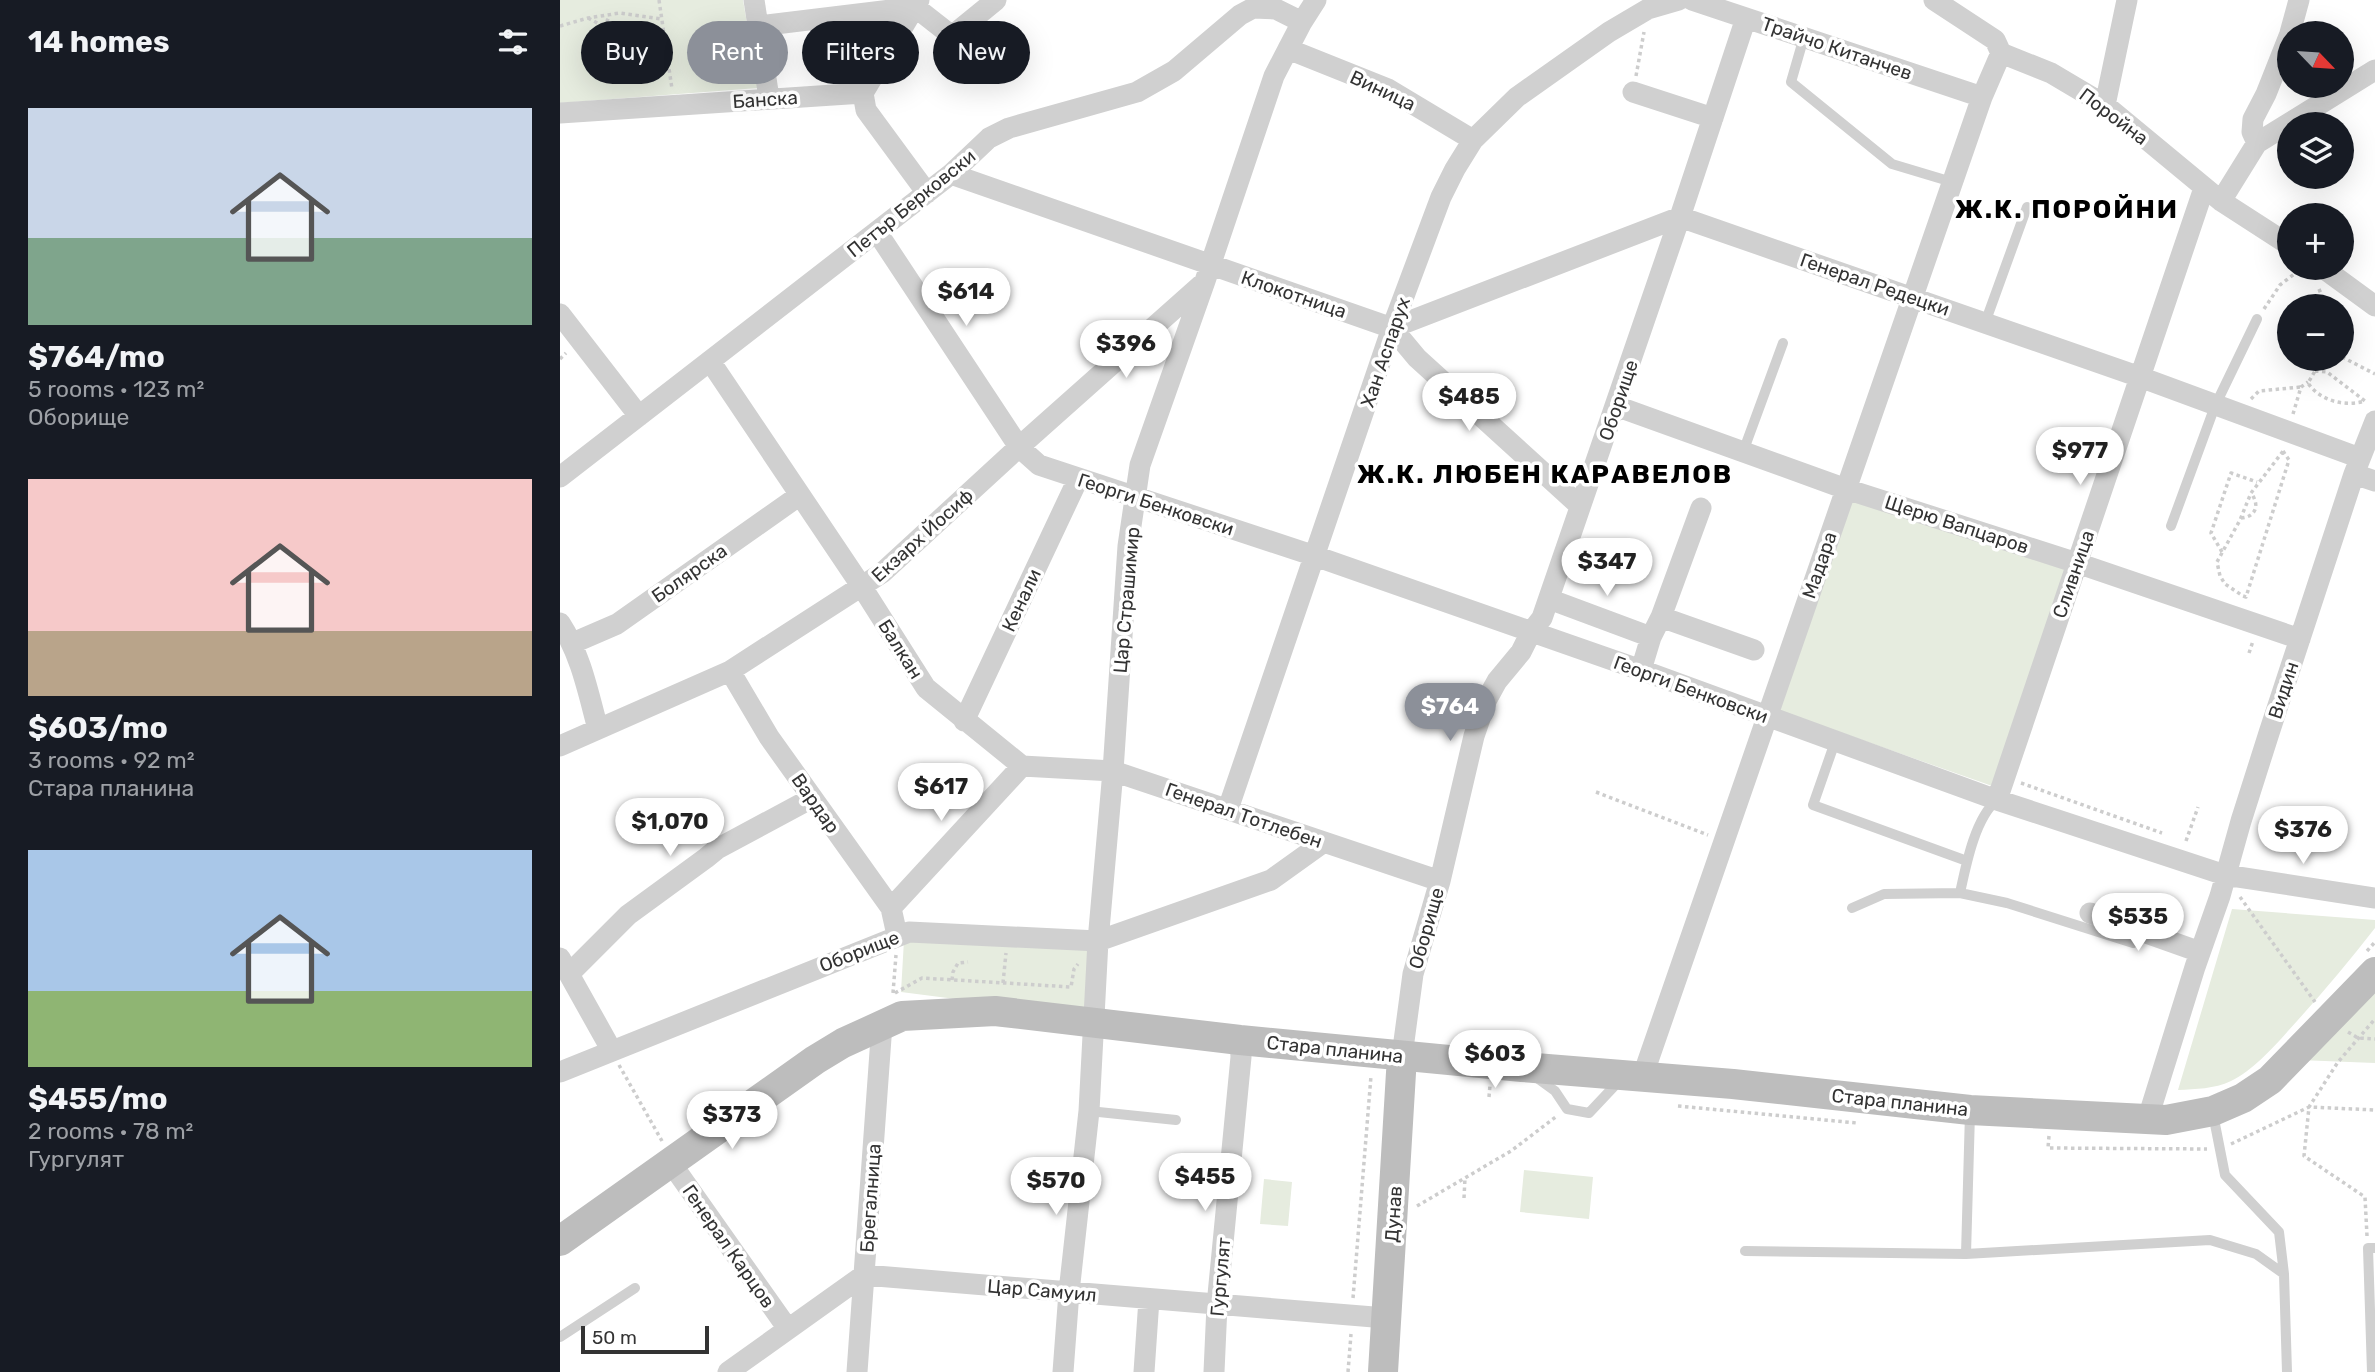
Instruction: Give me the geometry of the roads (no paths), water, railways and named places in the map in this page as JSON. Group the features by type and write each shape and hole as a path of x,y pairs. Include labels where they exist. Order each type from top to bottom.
{"main road":[{"name":"Стара планина","path":"560,1241 668,1155 843,1043 902,1016 995,1011 1095,1023 1241,1049 1402,1056 1733,1084 1970,1110 2166,1121 2213,1111 2243,1098 2270,1080 2375,972"},
{"name":"Дунав","path":"1382,1372 1402,1056"}],"street":[{"path":"754,0 758,21"},
{"path":"917,3 952,36 996,0"},
{"name":"Цар Страшимир","path":"1089,1111 1098,944 1128,546 1140,465 1264,104 1299,20 1316,0"},
{"name":"Хан Аспарух","path":"1228,809 1392,328 1441,197 1473,140 1517,97 1609,32 1648,9 1679,0"},
{"name":"Трайчо Китанчев","path":"1692,0 1982,97"},
{"name":"Поройна","path":"1934,0 1995,40 2001,53 2052,73 2105,105 2212,195 2277,237"},
{"path":"2105,105 2127,0"},
{"path":"2294,21 2299,0"},
{"path":"788,22 917,3"},
{"path":"917,3 863,93 866,110 927,193"},
{"name":"Петър Берковски","path":"560,477 927,193 989,138 1009,128 1127,96 1156,82 1174,71 1240,15 1254,8 1270,7 1299,20"},
{"name":"Оборище","path":"1402,1056 1413,974 1440,881 1474,736 1486,701 1497,681 1521,652 1542,618 1681,217 1746,18"},
{"name":"Виница","path":"1288,49 1388,89 1473,140"},
{"name":"Мадара","path":"1633,1077 1723,841 1952,182 1982,97 2001,53"},
{"path":"2257,143 2252,132 2253,119 2277,67"},
{"name":"Сливница","path":"1997,800 2140,377 2212,195 2257,143 2375,70"},
{"path":"767,84 769,98"},
{"path":"1633,92 1713,118"},
{"name":"Банска","path":"560,113 863,93"},
{"name":"Клокотница","path":"951,174 1208,273 1392,328"},
{"path":"1580,506 1418,358 1392,328 1681,217"},
{"name":"Генерал Редецки","path":"1681,217 2140,377 2357,466 2375,481"},
{"name":"Георги Бенковски","path":"877,232 1019,447 1039,465 1315,556 1640,670 1997,800 2225,875 2375,898"},
{"name":"Екзарх Йосиф","path":"560,746 730,671 882,573 1208,273"},
{"path":"2327,280 2375,306"},
{"path":"560,314 639,416"},
{"name":"Балкан","path":"710,361 862,587 926,688 1022,766"},
{"name":"Щерю Вапцаров","path":"1616,406 1846,489 2077,563 2300,639"},
{"name":"Видин","path":"2147,1121 2300,639 2357,466 2375,421"},
{"name":"Кенали","path":"964,721 1078,479"},
{"name":"Болярска","path":"576,650 800,495"},
{"path":"1640,670 1701,508"},
{"path":"1549,599 1651,637"},
{"path":"1661,617 1754,650"},
{"path":"560,623 576,650 598,729"},
{"name":"Вардар","path":"730,671 769,737 891,908 897,935"},
{"path":"891,908 1022,766 1113,771"},
{"name":"Генерал Тотлебен","path":"1113,771 1440,881"},
{"path":"611,1051 565,966 711,853 812,798"},
{"name":"Оборище","path":"560,1072 897,935 909,932 1098,944 1271,880 1324,842"},
{"path":"2090,913 2198,960"},
{"name":"Брегалница","path":"857,1372 882,1024"},
{"name":"Гургулят","path":"1214,1372 1217,1305 1241,1049"},
{"path":"1063,1372 1089,1111"},
{"name":"Генерал Карцов","path":"668,1155 788,1329"},
{"path":"728,1372 864,1275"},
{"name":"Цар Самуил","path":"864,1275 1386,1318"},
{"path":"1144,1366 1149,1299"}],"lane":[{"path":"1804,37 1791,82 1892,164 1952,182"},
{"path":"1985,323 2027,207"},
{"path":"2171,526 2215,406 2257,319"},
{"path":"1743,452 1783,343"},
{"path":"1835,742 1814,804 1967,861"},
{"path":"1959,893 1967,861 1986,809 1997,800"},
{"path":"1852,908 1884,894 1959,893 2007,903 2133,943"},
{"path":"1522,1067 1555,1091 1567,1109 1589,1113 1633,1077"},
{"path":"1966,1254 1970,1110"},
{"path":"1089,1111 1176,1120"},
{"path":"2213,1111 2225,1175 2279,1231 2284,1274 2287,1372"},
{"path":"1745,1251 1966,1254 2210,1240 2256,1254 2284,1274"},
{"path":"2372,1248 2372,1372"},
{"path":"560,1337 635,1288"}],"district":[{"name":"Ж.К. ПОРОЙНИ","path":"2067,209"},
{"name":"Ж.К. ЛЮБЕН КАРАВЕЛОВ","path":"1545,474"}]}
